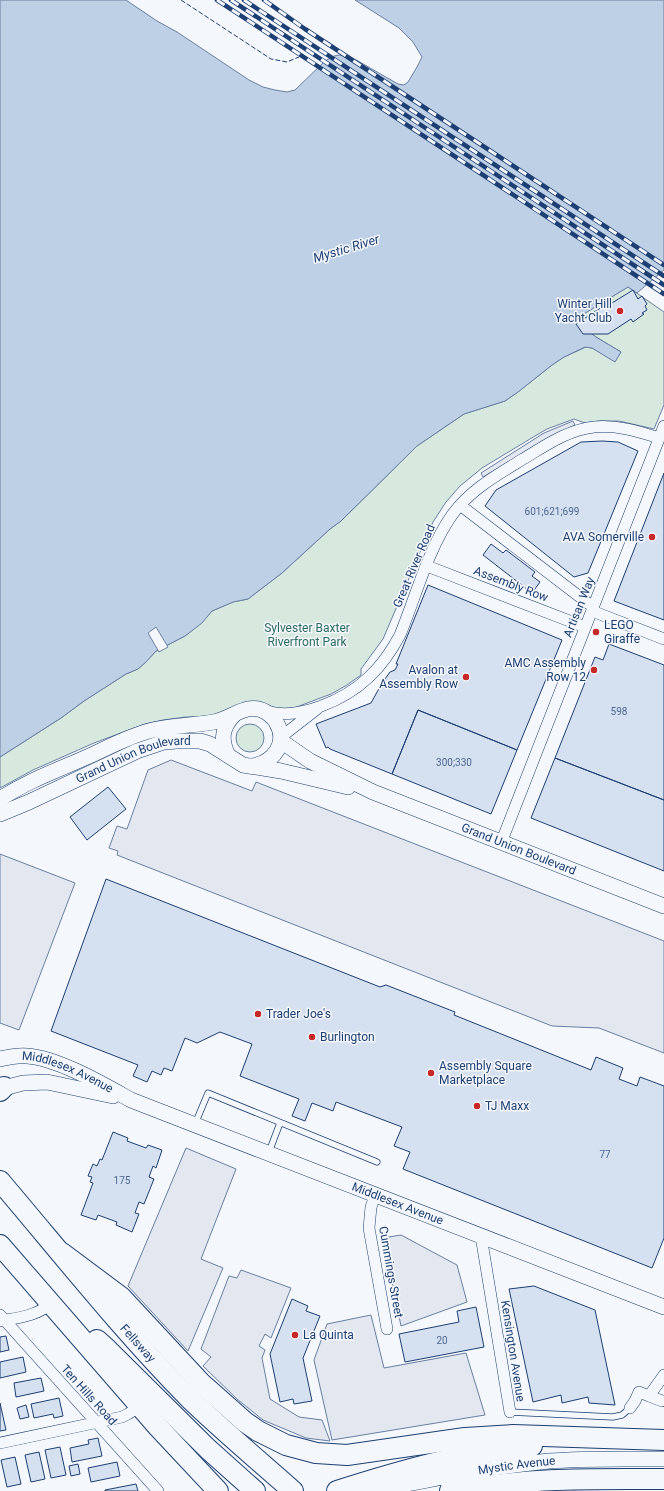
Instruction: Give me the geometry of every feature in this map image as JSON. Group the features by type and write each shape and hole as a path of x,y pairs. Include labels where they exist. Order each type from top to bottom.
{"highway":[{"name":"Fellsway","path":"0,1181 144,1349 190,1398 293,1491"},
{"path":"0,1245 206,1483 218,1491"},
{"path":"62,1253 121,1297 190,1372 230,1410 258,1431 286,1445 316,1453 346,1455 465,1438 513,1435 664,1440"},
{"path":"50,1303 107,1349 218,1458 256,1491"},
{"path":"337,1491 416,1467 462,1456 553,1443 634,1439"},
{"path":"450,1491 452,1485 461,1482 494,1486 550,1480 664,1479"}],"street":[{"name":"Artisan Way","path":"500,843 664,426"},
{"name":"Great River Road","path":"281,739 321,706 358,686 369,677 386,658 400,635 440,535 460,505 478,487 553,441 579,430 593,427 619,427 631,429 659,438"},
{"name":"Assembly Row","path":"460,505 592,609 664,639"},
{"name":"Assembly Row","path":"427,566 585,627"},
{"name":"Great River Road","path":"264,711 275,714 291,714 321,706"},
{"name":"Grand Union Boulevard","path":"0,799 31,782 128,738 147,731 172,726 216,722 248,708 264,711"},
{"path":"234,715 226,725 223,738 224,747 235,761 243,765 260,765 274,756 281,739 280,729 276,721 264,711"},
{"name":"Grand Union Boulevard","path":"281,739 310,762 373,792 664,906"},
{"name":"Grand Union Boulevard","path":"0,814 29,802 137,751 164,742 200,741 210,744 228,754"},
{"name":"Grand Union Boulevard","path":"252,766 281,771 373,792"},
{"name":"Middlesex Avenue","path":"0,1059 26,1056 48,1060 94,1080 131,1100 374,1196 664,1307"},
{"name":"Middlesex Avenue","path":"2,1089 23,1083 48,1082 131,1100"},
{"name":"Cummings Street","path":"374,1196 370,1207 369,1228 388,1329"},
{"name":"Kensington Avenue","path":"481,1236 510,1412"},
{"path":"1,1319 30,1314 42,1309 50,1303"},
{"name":"Ten Hills Road","path":"1,1319 158,1491"},
{"path":"663,1402 649,1396 664,1375"},
{"name":"Kensington Avenue","path":"630,1408 639,1392 649,1396"},
{"path":"0,1443 96,1423 128,1414 140,1406"},
{"name":"Mystic Avenue","path":"372,1491 461,1482 516,1465 557,1461 664,1459"}],"lane":[{"path":"195,1125 208,1092 378,1162"},
{"path":"268,1154 280,1122"},
{"name":"Kensington Avenue","path":"510,1412 613,1417 622,1414 630,1408"}],"green space":[{"name":"Sylvester Baxter Riverfront Park","path":"628,287 664,312 664,405 654,429 619,421 585,423 574,419 547,429 535,436 482,468 460,486 446,502 433,522 383,639 361,669 361,675 331,694 294,708 186,717 145,724 94,743 33,770 0,788 0,757 126,674 138,669 156,651 185,636 201,623 212,611 233,602 248,599 282,573 330,529 341,521 417,446 464,414 505,401 564,357 586,347 592,348 615,361 621,352 596,337 573,320"},
{"path":"250,724 260,728 264,738 260,748 250,752 240,748 236,738 240,728"}],"shaded area":[{"path":"573,421 575,425 546,439 483,477 481,473 544,433"},
{"path":"171,760 252,791 256,782 664,941 664,1053 599,1028 552,1026 117,855 118,851 109,848 117,826 127,829 148,770"},
{"path":"0,854 75,883 19,1030 0,1023"},
{"path":"186,1148 236,1169 201,1259 223,1268 188,1351 128,1286"},
{"path":"401,1235 457,1265 467,1302 401,1326 383,1238"},
{"path":"241,1270 291,1288 271,1338 265,1334 259,1346 265,1350 262,1358 270,1399 299,1417 322,1420 330,1441 306,1438 263,1420 237,1399 203,1366 211,1357 201,1349 229,1276 237,1278"},
{"path":"371,1315 384,1368 466,1353 485,1415 332,1440 314,1360 327,1324"}],"water":[{"name":"Mystic River","path":"0,0 126,0 249,80 263,87 287,92 295,90 325,61 339,55 348,56 398,84 404,85 408,82 422,57 413,42 399,28 355,0 664,0 664,270 637,293 628,287 574,320 596,337 621,352 615,362 592,348 585,347 564,357 552,365 505,401 464,414 417,446 341,521 330,529 282,573 248,599 233,602 212,611 202,623 185,636 156,651 138,669 126,674 0,757"}],"pier":[{"path":"156,627 168,647 159,652 148,633"}],"building":[{"name":"Winter Hill Yacht Club","path":"633,290 638,299 642,296 647,304 645,306 647,310 642,313 644,314 633,322 631,319 608,334 583,334 576,324 611,301 612,303"},
{"path":"581,442 618,442 638,451 588,573 574,577 485,506 496,490"},
{"name":"AVA Somerville","path":"664,473 664,620 614,601"},
{"path":"491,544 503,553 506,550 535,572 532,576 540,582 532,593 483,555"},
{"name":"Avalon at Assembly Row","path":"428,585 562,640 517,750 418,710 392,774 328,747 326,748 316,724 371,703 382,683 390,672 395,670 398,664 396,664"},
{"path":"609,644 664,665 664,800 555,758 595,657 603,660"},
{"path":"418,710 517,750 491,814 392,774"},
{"path":"555,758 664,800 664,871 531,818"},
{"path":"108,787 126,809 87,840 70,817"},
{"name":"Assembly Square Marketplace","path":"106,879 380,987 386,985 455,1012 454,1015 591,1070 596,1057 623,1068 619,1079 637,1086 640,1077 664,1086 664,1238 652,1268 403,1169 410,1152 394,1146 402,1127 336,1102 333,1111 312,1103 305,1121 292,1116 299,1099 240,1076 252,1044 220,1032 197,1043 185,1038 172,1071 164,1068 161,1075 152,1071 147,1082 133,1076 138,1065 51,1031"},
{"path":"113,1132 128,1138 127,1141 146,1148 148,1145 162,1150 156,1168 153,1166 149,1177 154,1179 144,1204 139,1202 135,1213 139,1214 132,1232 116,1225 117,1222 98,1215 96,1220 81,1215 93,1183 90,1182 92,1177 88,1176 93,1164 97,1166 100,1159 102,1160"},
{"path":"534,1286 595,1310 615,1405 589,1403 588,1397 562,1403 561,1395 533,1402 509,1289"},
{"name":"La Quinta","path":"292,1299 308,1306 306,1311 320,1316 303,1358 312,1401 294,1404 293,1399 280,1402 270,1354"},
{"path":"476,1307 484,1347 405,1362 399,1334 459,1322 457,1311"},
{"path":"6,1336 9,1350 0,1352 0,1337"},
{"path":"23,1357 26,1372 0,1378 0,1362"},
{"path":"41,1378 44,1391 16,1397 14,1383"},
{"path":"59,1398 63,1416 54,1418 53,1414 34,1418 31,1404"},
{"path":"0,1403 6,1430 0,1431"},
{"path":"26,1405 29,1417 20,1419 17,1408"},
{"path":"98,1438 102,1456 72,1462 70,1448 89,1444 88,1440"},
{"path":"60,1447 66,1475 51,1478 45,1450"},
{"path":"39,1452 45,1479 31,1482 25,1455"},
{"path":"15,1457 21,1484 7,1487 1,1460"},
{"path":"117,1462 120,1476 91,1482 88,1468"},
{"path":"78,1464 80,1474 71,1476 69,1466"},
{"path":"136,1484 138,1491 105,1491 105,1490"}],"railway":[{"path":"217,0 664,294"},
{"path":"231,0 664,285"},
{"path":"244,0 664,276"},
{"path":"264,0 305,29 664,265"}],"fence":[{"path":"181,0 271,59 287,62 299,57"}],"place":[{"name":"Winter Hill Yacht Club","path":"620,311"},
{"name":"AVA Somerville","path":"652,537"},
{"name":"LEGO Giraffe","path":"596,632"},
{"name":"AMC Assembly Row 12","path":"594,670"},
{"name":"Avalon at Assembly Row","path":"466,677"},
{"name":"Trader Joe's","path":"258,1014"},
{"name":"Burlington","path":"312,1037"},
{"name":"Assembly Square Marketplace","path":"431,1073"},
{"name":"TJ Maxx","path":"477,1106"},
{"name":"La Quinta","path":"295,1335"}]}
